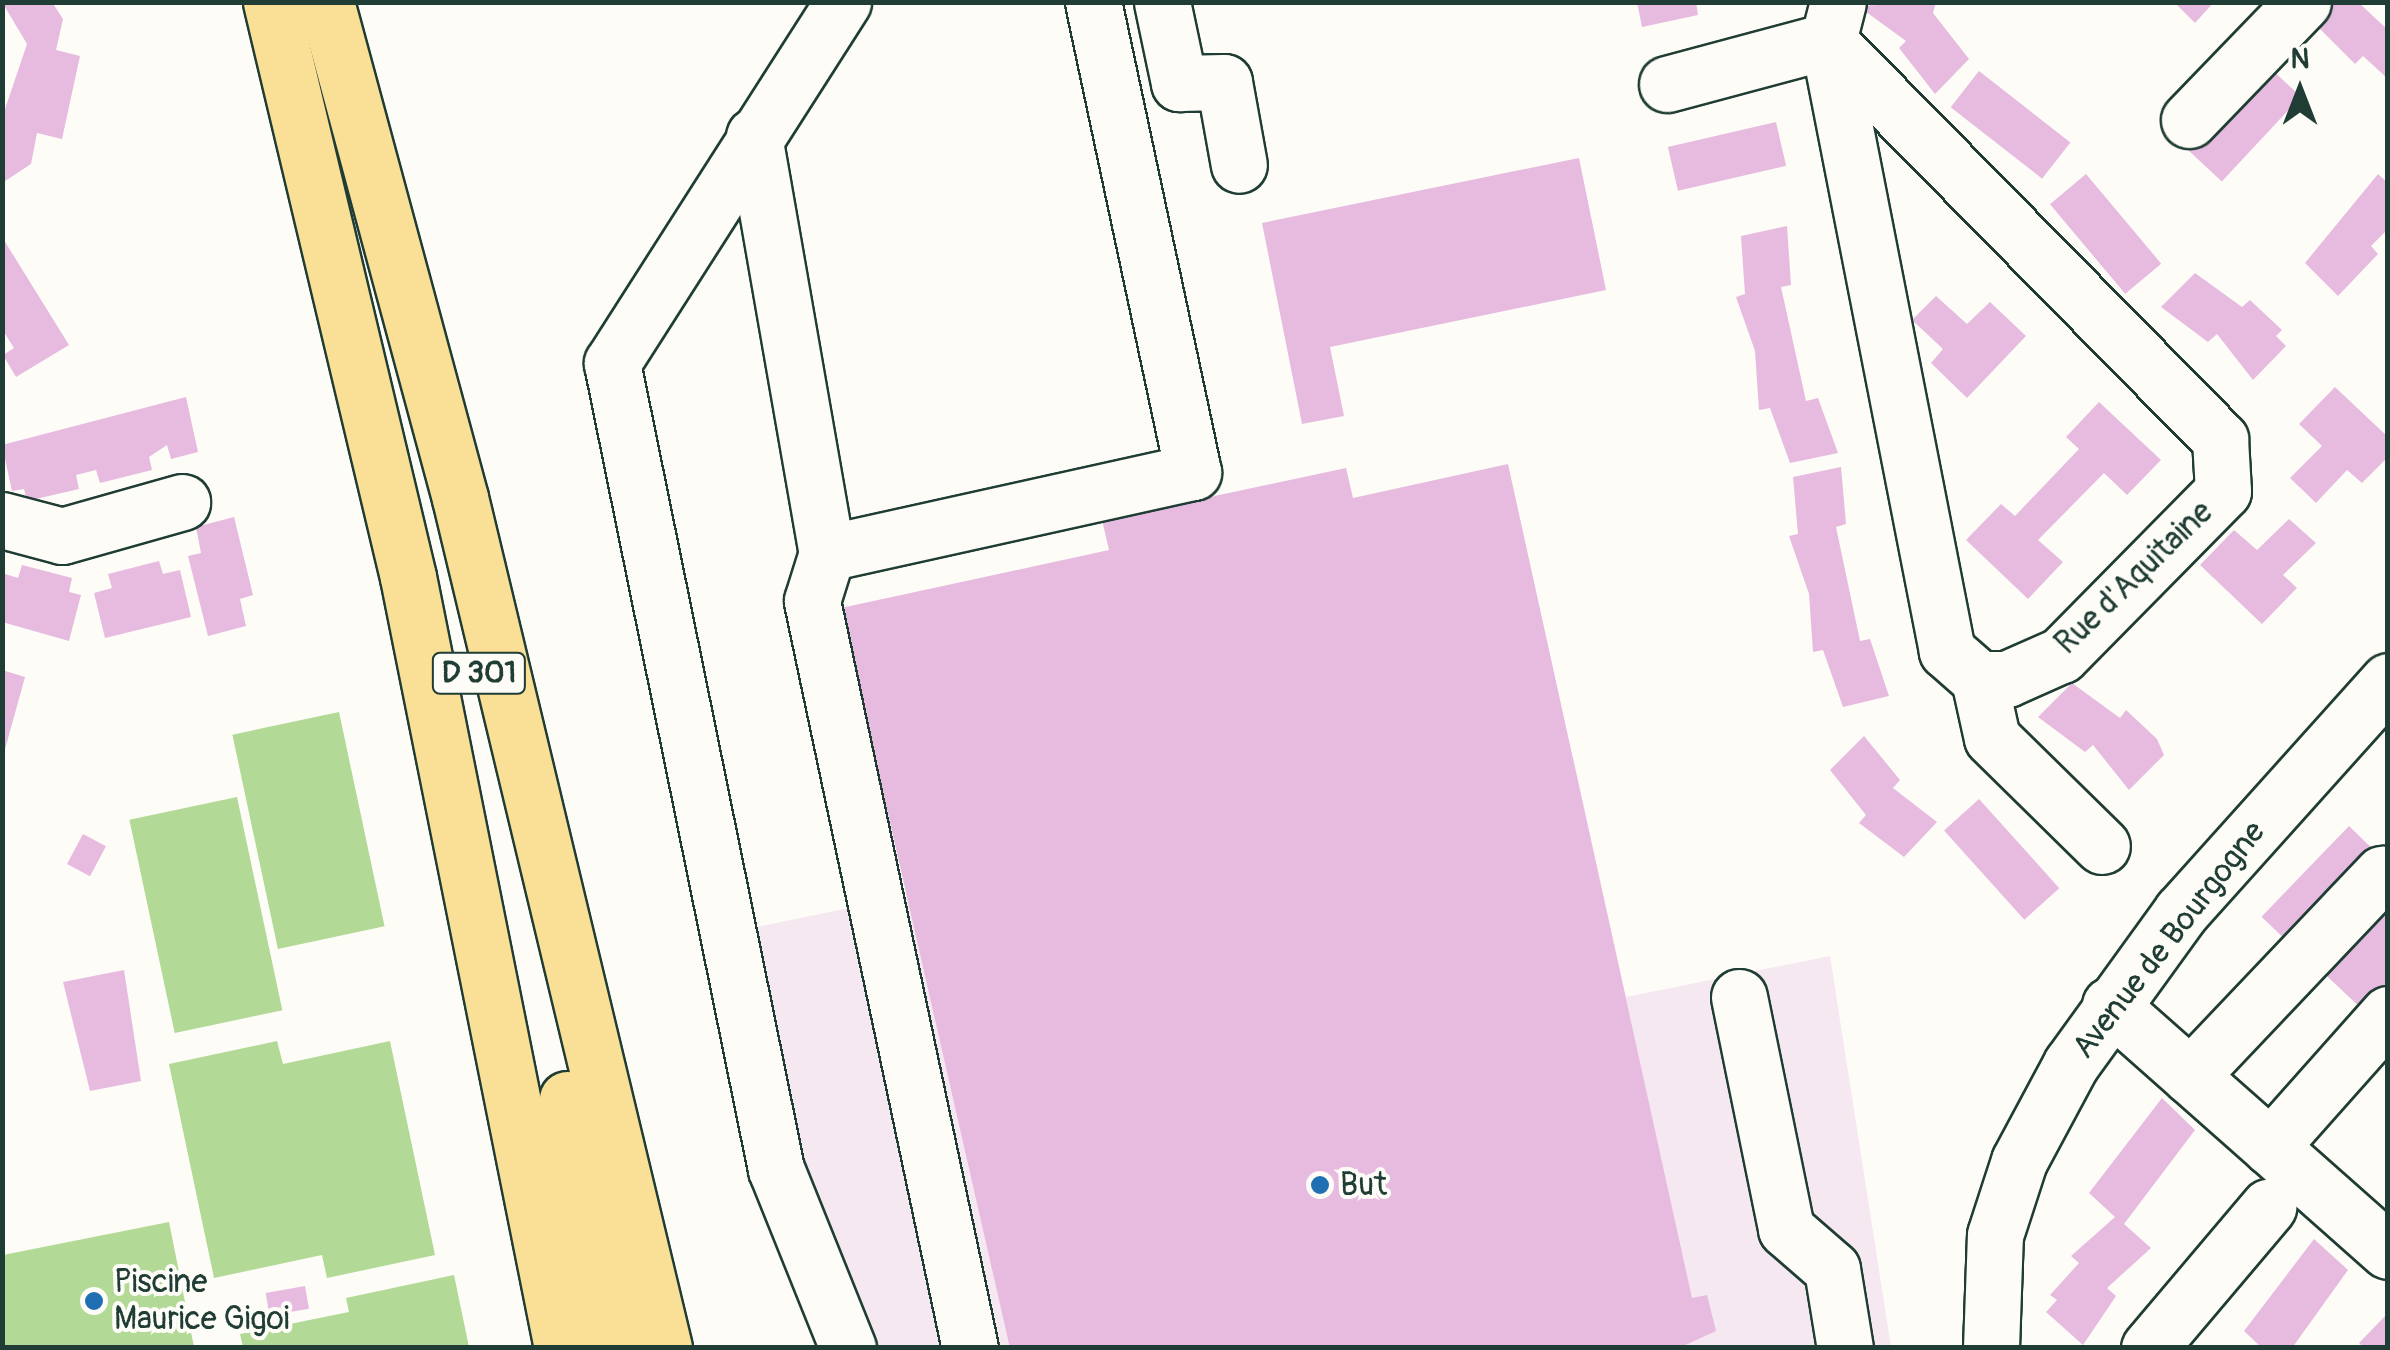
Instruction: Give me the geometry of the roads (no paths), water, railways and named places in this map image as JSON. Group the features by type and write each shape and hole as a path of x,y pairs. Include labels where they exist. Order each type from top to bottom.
{"highway":[{"name":"D 301","path":"271,2 408,577 562,1348"},
{"name":"D 301","path":"326,2 436,468 614,1348"},
{"path":"326,2 460,498 664,1348"},
{"path":"408,577 527,1348"}],"street":[{"path":"843,2 620,342 614,394 776,1169 848,1348"},
{"path":"826,553 1193,472 1093,2"},
{"path":"1162,2 1179,83 1224,82 1238,165"},
{"path":"2188,120 2303,2"},
{"path":"1667,84 1833,22 1947,651 1979,680 1992,738 2102,846"},
{"name":"Rue d'Aquitaine","path":"1833,22 2220,439 2224,491 2061,655 2007,680 1979,680"},
{"path":"754,136 826,553 812,602 970,1348"},
{"path":"2,520 62,536 182,502"},
{"name":"Avenue de Bourgogne","path":"1991,1348 1995,1234 2019,1161 2110,1005 2388,681"},
{"path":"2190,1076 2382,874"},
{"path":"1739,997 1786,1229 1832,1269 1845,1348"},
{"path":"2110,1005 2388,1252"},
{"path":"2270,1147 2388,1014"},
{"path":"2149,1348 2268,1207"}],"place":[{"name":"But","path":"1320,1185"},
{"name":"Piscine Maurice Gigoi","path":"94,1301"}]}
